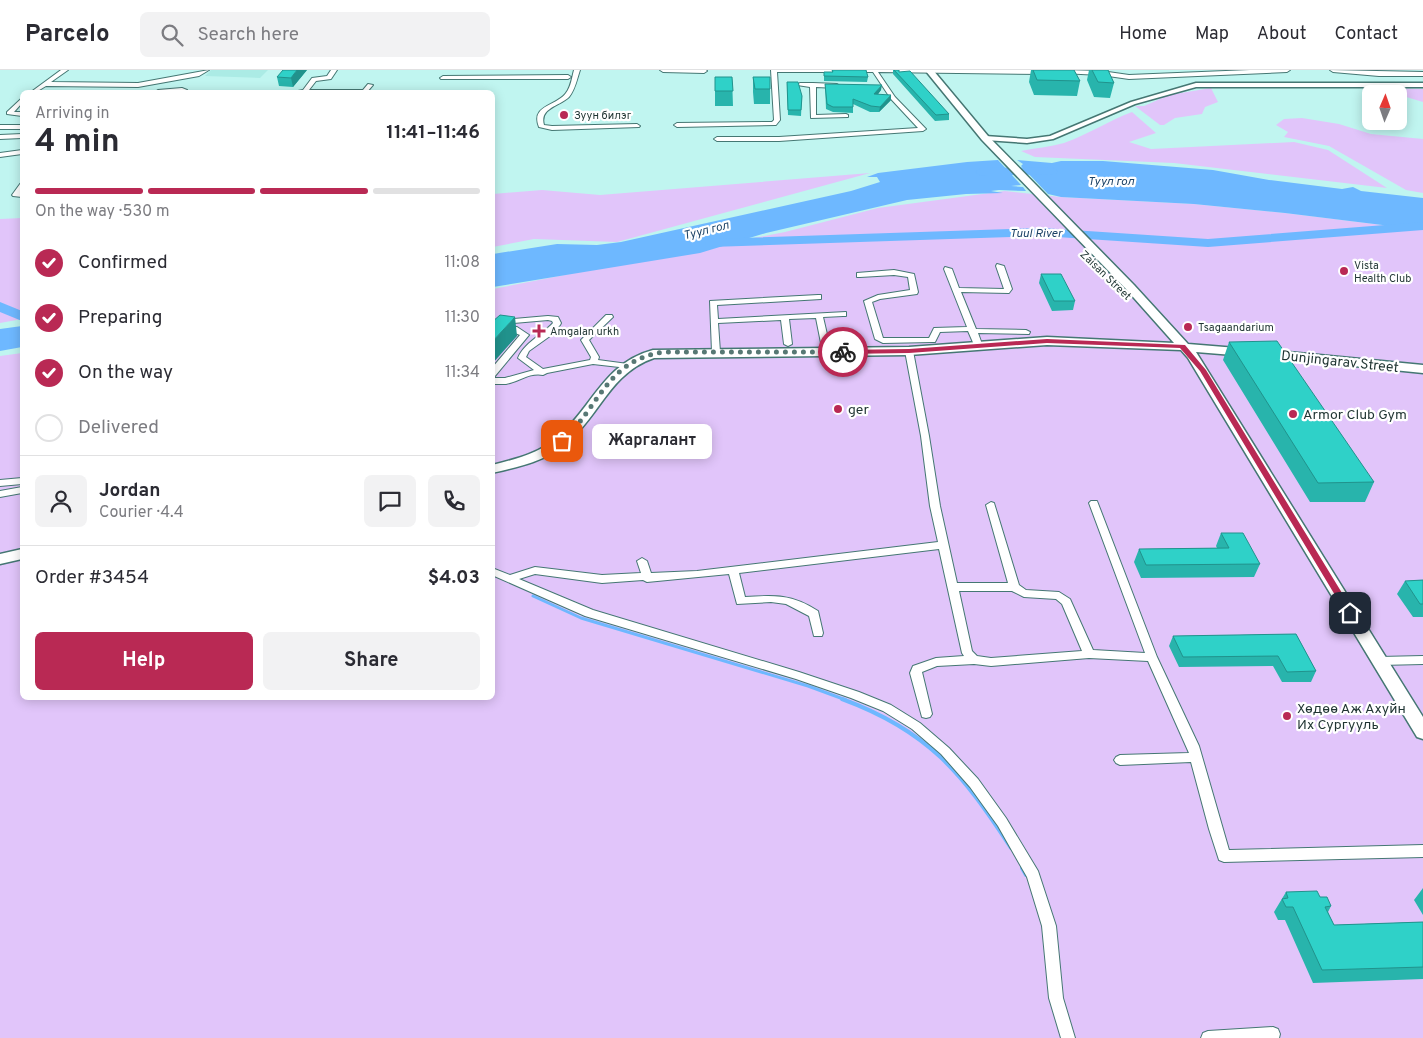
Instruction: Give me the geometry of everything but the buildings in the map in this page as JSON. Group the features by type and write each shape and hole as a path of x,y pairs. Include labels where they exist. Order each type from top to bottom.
{"main road":[{"name":"Zaisan Street","path":"929,71 986,138 991,149 1088,258 1122,291 1166,329"},
{"name":"Zaisan Street","path":"974,125 979,141 991,149 1130,287 1203,370 1423,732"},
{"path":"1166,329 1240,351"},
{"name":"Dunjingarav Street","path":"495,468 536,457 549,451 574,430 608,382 625,366 643,356 653,354 909,351 1047,341 1182,346 1423,369"},
{"path":"1203,370 1214,356 1240,351"},
{"path":"0,558 20,554"}],"street":[{"path":"36,90 65,70"},
{"path":"44,84 138,85 200,74 206,70"},
{"path":"306,90 314,79 329,78 334,70"},
{"path":"457,78 460,70"},
{"path":"530,77 532,70"},
{"path":"577,70 569,94 544,110 541,116 541,126 552,128 637,126"},
{"path":"663,70 704,71"},
{"path":"678,126 774,124 777,120 774,70 1048,72"},
{"path":"1057,72 1129,76 1287,70"},
{"path":"1333,70 1423,74"},
{"path":"717,140 779,139 923,130 884,86 875,72"},
{"path":"298,90 311,74"},
{"path":"443,78 568,77"},
{"path":"351,90 355,85"},
{"path":"366,90 370,85"},
{"path":"800,85 848,86"},
{"path":"813,85 813,117 846,116"},
{"path":"986,138 1028,141 1051,138 1133,103 1160,94 1196,86 1423,85"},
{"path":"875,86 884,86"},
{"path":"9,113 20,102"},
{"path":"0,113 20,114"},
{"path":"0,127 20,127"},
{"path":"0,137 20,136"},
{"path":"0,155 20,152"},
{"path":"0,164 10,155"},
{"path":"20,188 15,194 20,194"},
{"path":"957,290 1006,291 1008,289 1000,266"},
{"path":"948,268 979,347"},
{"path":"860,275 900,272 910,276 914,292 878,297 868,301 880,339 883,341 932,340 936,330 1026,332"},
{"path":"716,352 713,303 818,297"},
{"path":"714,321 843,314"},
{"path":"819,315 826,343"},
{"path":"592,362 595,356 585,340 609,317"},
{"path":"785,317 788,344"},
{"path":"495,323 555,319 557,323 547,334 524,350 522,358 543,373"},
{"path":"495,330 509,328 520,331 525,335 495,370"},
{"path":"909,351 935,506 968,654 974,660"},
{"path":"495,381 506,381 523,375 543,373 592,362 625,366"},
{"path":"0,483 20,481"},
{"path":"0,494 20,490"},
{"path":"1094,503 1152,657 1197,757 1215,829 1224,856 1423,852"},
{"path":"991,505 1014,587"},
{"path":"511,578 538,570 586,578 647,578 733,571 944,545"},
{"path":"642,561 647,578"},
{"path":"495,571 589,614 799,676 855,695 898,714 924,733 961,768 986,798 1033,874 1049,926 1056,998 1068,1038"},
{"path":"733,571 741,601 786,599 799,603 814,614 818,633"},
{"path":"953,587 1014,587 1024,593 1059,596 1066,602 1088,654"},
{"path":"926,714 916,673 917,669 936,662 974,660 991,662 1088,654 1152,657"},
{"path":"1380,661 1423,660"},
{"path":"1120,760 1197,757"},
{"path":"1208,1038 1273,1034"}],"shaded area":[{"path":"211,70 268,70 260,78 205,76"},
{"path":"1211,88 1218,102 1205,107 1202,114 1175,118 1164,125 1160,125 1135,106 1144,106 1169,95"},
{"path":"1408,89 1423,89 1423,102 1408,98"},
{"path":"1132,112 1156,133 1129,142 1151,149 1294,142 1328,150 1387,188 1174,163 1035,157 1021,151 1064,143"},
{"path":"1302,118 1339,124 1371,134 1423,139 1423,193 1406,190 1329,146 1284,137 1288,132 1276,125 1284,119"},
{"path":"870,173 617,242 534,239 495,247 495,194 542,190 600,195"},
{"path":"1005,191 1061,197 1194,204 1423,230 1423,1038 0,1038 0,356 20,353 20,700 495,700 495,289 785,232 878,208"},
{"path":"20,218 20,319 0,323 0,219"}],"water":[{"name":"Туул гол","path":"998,160 1021,185 1011,186 1023,187 1026,191 999,190 991,191 1003,193 966,194 907,200 766,233 700,253 495,287 495,254 557,244 597,245 621,242 851,191 880,182 877,177 867,177 878,173"},
{"name":"Туул гол","path":"1017,160 1052,163 1061,161 1103,161 1213,170 1269,180 1342,189 1353,187 1361,191 1423,198 1423,230 1194,204 1061,197 1048,194 1021,166 1023,164"},
{"path":"20,326 20,347 0,351 0,329"}],"waterway":[{"name":"Туул гол","path":"981,172 1052,171"},
{"name":"Tuul River","path":"711,243 1042,232 1208,243 1423,226"},
{"name":"Tuul River","path":"0,307 20,315"},
{"path":"533,596 581,618 808,686 846,700"},
{"path":"842,699 898,725 921,740 941,757 976,798 1011,848"},
{"path":"1022,868 1026,875"}],"way so far":[{"path":"562,441 574,430 608,382 630,362 643,356 664,352 843,352"}],"place":[{"name":"Зуун билэг","path":"564,115"},
{"name":"Vista Health Club","path":"1344,271"},
{"name":"Tsagaandarium","path":"1188,327"},
{"name":"Amgalan urkh","path":"539,331"},
{"name":"ger","path":"838,409"},
{"name":"Armor Club Gym","path":"1293,414"},
{"name":"Жаргалант","path":"562,441"},
{"name":"Хөдөө Аж Ахуйн Их Сургууль","path":"1287,716"}],"route":[{"path":"843,352 909,351 1047,341 1092,341 1182,346 1193,356 1203,370 1350,613"}]}
